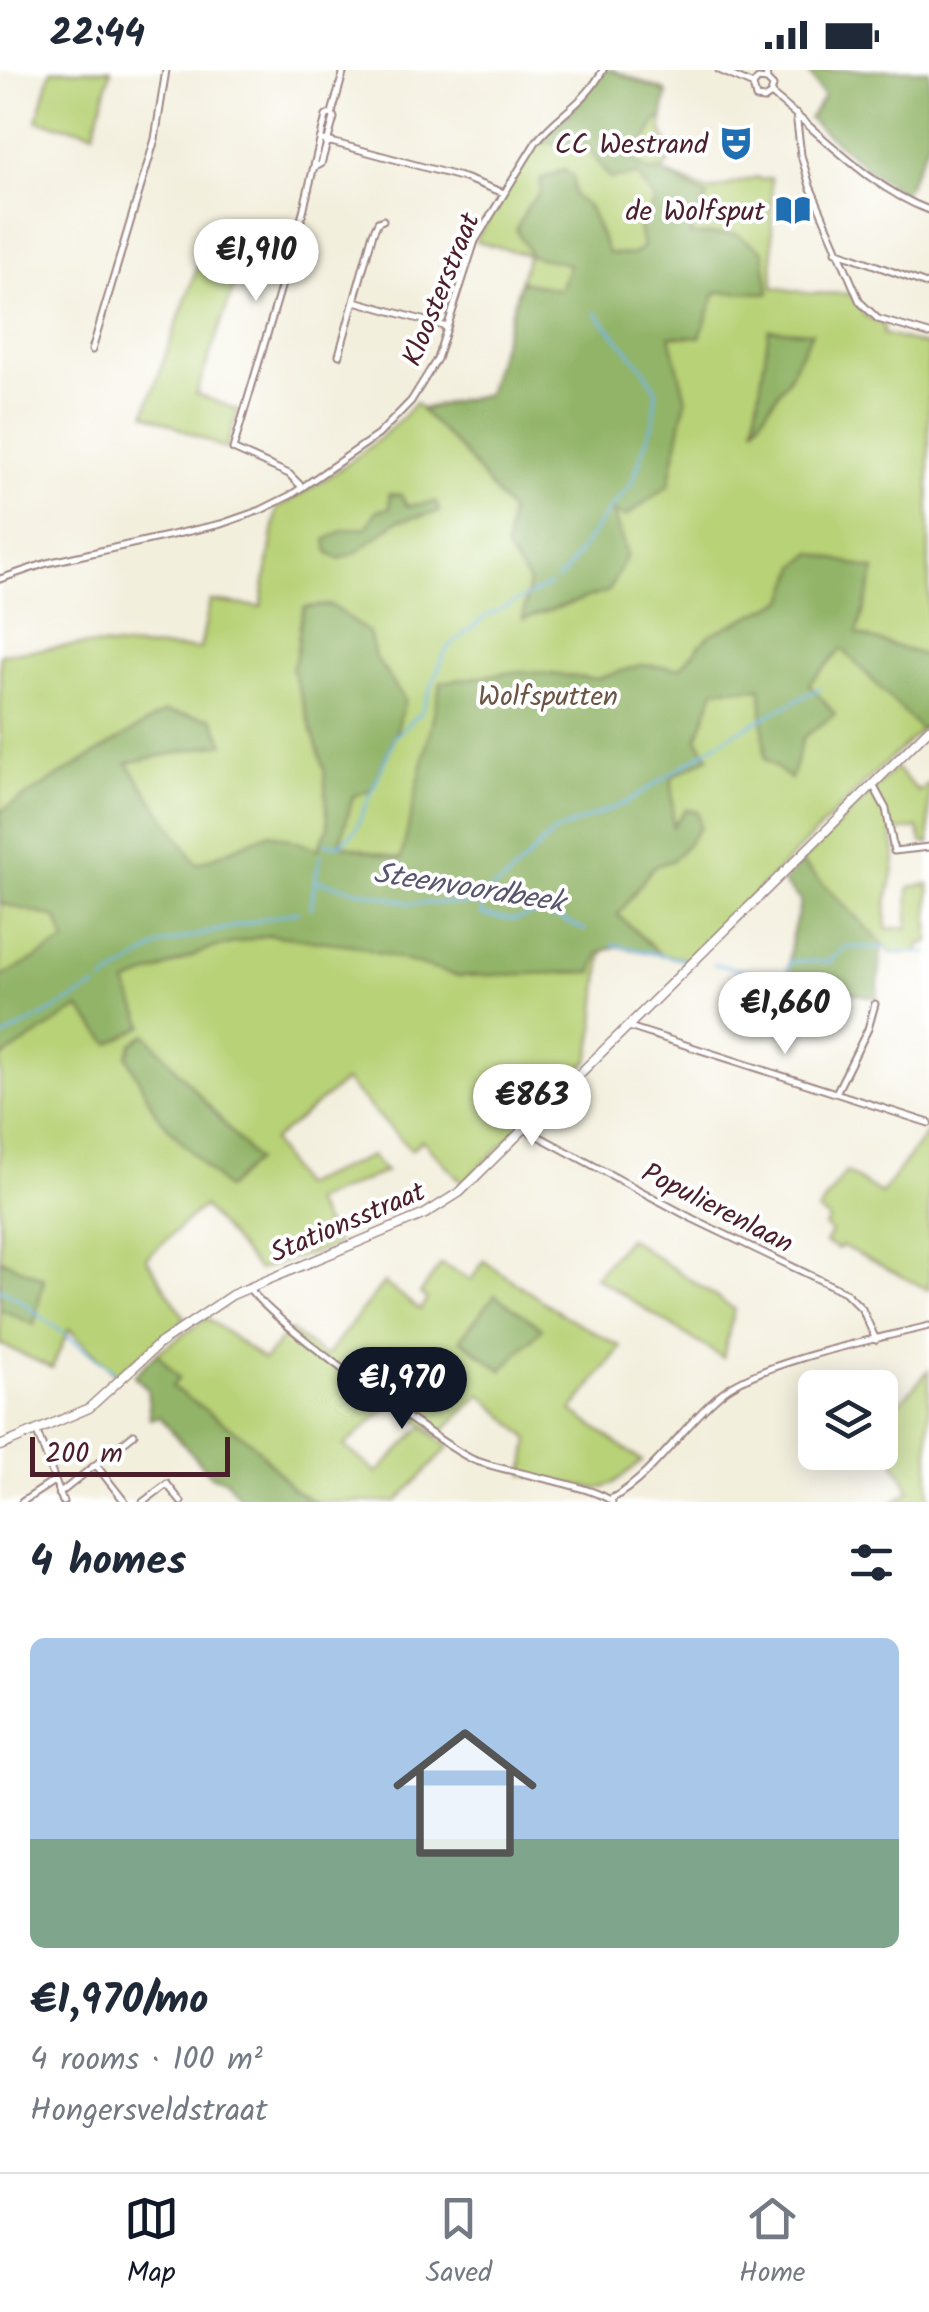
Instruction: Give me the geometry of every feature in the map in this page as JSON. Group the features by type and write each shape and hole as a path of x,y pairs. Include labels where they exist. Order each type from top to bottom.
{"street":[{"path":"92,350 154,139 166,70"},
{"path":"302,487 289,474 233,449 315,167 321,164 323,140 334,118 344,70"},
{"name":"Kloosterstraat","path":"0,579 130,542 221,524 260,510 302,487 394,422 437,359 475,240 546,129 591,92 603,70"},
{"path":"719,70 752,85"},
{"path":"766,70 771,94"},
{"path":"752,85 758,79 767,80"},
{"path":"752,85 758,99 771,94"},
{"path":"771,94 873,180 907,202 929,210"},
{"path":"796,114 805,171 858,298 868,313 878,319 927,334 929,324"},
{"path":"323,140 504,192"},
{"path":"339,354 374,232 383,220"},
{"path":"836,251 929,285"},
{"path":"355,301 447,327"},
{"name":"Stationsstraat","path":"0,1446 94,1405 159,1344 249,1287 425,1214 460,1192 929,729"},
{"path":"873,785 886,810 894,850 929,847"},
{"path":"837,1092 868,1029 874,1004"},
{"path":"629,1027 929,1122"},
{"name":"Populierenlaan","path":"524,1128 693,1219 845,1292 862,1310 876,1340"},
{"path":"249,1287 253,1296 274,1315 469,1458 511,1473 597,1492 611,1500 738,1382 929,1326"},
{"path":"37,1432 62,1502"},
{"path":"59,1494 134,1434"},
{"path":"96,1464 125,1502"},
{"path":"22,1502 54,1481"},
{"path":"143,1502 167,1484 181,1502"}],"green space":[{"path":"51,70 111,70 94,132 37,121"},
{"path":"603,70 667,93 662,119 657,119 649,135 626,156 648,171 661,171 708,197 690,235 736,234 763,251 769,293 716,292 700,337 670,336 686,399 669,485 625,517 613,511 627,555 609,591 523,619 529,582 506,550 510,512 461,450 421,410 487,394 521,281 560,290 569,264 531,256 516,229 540,193 541,179 564,170 573,177 574,196 589,208 608,253 632,255 643,247 639,227 655,202 638,175 610,179 586,145 536,142 576,106"},
{"name":"Wolfsputten","path":"612,70 666,91 661,128 672,156 662,172 709,191 757,177 771,178 773,287 851,294 865,316 884,325 883,334 929,346 929,723 689,960 616,946 603,952 589,1060 463,1183 422,1140 411,1150 345,1081 272,1141 300,1186 371,1156 385,1172 312,1202 338,1245 258,1270 203,1206 146,1258 186,1320 116,1375 69,1329 52,1368 0,1344 0,654 79,645 200,649 210,601 261,607 277,508 350,461 415,403 421,409 487,394 528,255 475,241 536,142 593,100"},
{"path":"807,70 929,70 929,141 904,194 870,171 809,119 824,97"},
{"path":"204,248 243,261 196,394 238,410 226,449 145,413"},
{"path":"769,329 812,332 786,382 754,428"},
{"path":"389,494 401,495 407,506 436,502 439,512 397,521 356,553 339,559 328,552 326,540 344,530 367,527 376,511 390,508"},
{"path":"813,553 875,570 857,634 929,657 929,723 921,730 842,649 809,684 835,714 803,738 791,779 765,759 761,688 715,689 697,739 709,757 672,777 673,826 686,809 698,812 700,828 673,860 653,867 618,915 661,955 616,946 599,953 593,972 458,976 352,945 268,935 209,949 126,984 144,1026 110,1044 79,1008 0,1059 0,978 65,942 57,918 0,903 0,812 164,712 212,718 224,743 127,763 197,864 270,833 318,849 328,828 324,768 292,669 305,607 331,605 369,633 375,657 405,700 372,790 353,796 340,844 401,859 441,682 521,671 597,679 640,665 680,668 709,635 785,600 797,566"},
{"path":"895,768 919,792 929,783 929,844 922,843 918,828 891,832 895,858 887,902 887,929 908,927 909,887 929,884 929,943 920,944 918,953 891,953 801,862"},
{"path":"801,862 882,943 877,998 787,979 801,901 783,883"},
{"path":"146,1034 256,1160 226,1189 156,1114 127,1056 132,1044"},
{"path":"929,1130 929,1290 842,1246 838,1249 825,1243 831,1232 825,1226 829,1219 818,1211 846,1172 881,1194"},
{"path":"628,1238 734,1309 723,1358 595,1277"},
{"path":"0,1259 44,1279 34,1325 0,1309"},
{"path":"484,1261 560,1313 621,1347 572,1411 642,1461 614,1483 598,1489 524,1475 529,1439 481,1394 439,1435 393,1403 344,1446 377,1473 422,1427 449,1447 396,1502 315,1502 293,1489 250,1441 171,1387 179,1378 157,1353 207,1318 264,1360 289,1330 325,1357 384,1283 420,1310 427,1299 420,1294 441,1264 471,1280","holes":["495,1295 502,1370 460,1340"]},
{"path":"495,1295 542,1328 502,1370 460,1339"},
{"path":"157,1353 179,1378 172,1387 250,1441 293,1489 315,1502 243,1502 225,1479 212,1476 159,1417 150,1419 147,1388 134,1376"},
{"path":"929,1370 929,1502 894,1502 910,1491 898,1469 898,1405"}],"waterway":[{"path":"556,580 632,483 653,423 656,391 644,369 595,312"},
{"path":"325,843 340,845 355,831 395,736 421,712 447,648 485,617 550,585"},
{"path":"505,881 554,832 628,802 724,739 820,688"},
{"path":"315,880 321,854"},
{"name":"Steenvoordbeek","path":"311,908 315,880 411,903 482,904 482,915 515,920 550,916 585,930"},
{"path":"482,901 483,895 502,883"},
{"name":"Steenvoordbeek","path":"103,982 162,944 298,911"},
{"name":"Steenvoordbeek","path":"612,944 688,961"},
{"name":"Steenvoordbeek","path":"714,964 787,979 790,961 829,962 845,947 886,948"},
{"name":"Steenvoordbeek","path":"891,952 929,953"},
{"name":"Steenvoordbeek","path":"0,1039 96,987"},
{"path":"0,1289 114,1371"}],"place":[{"name":"CC Westrand","path":"736,143"},
{"name":"de Wolfsput","path":"793,210"}]}
